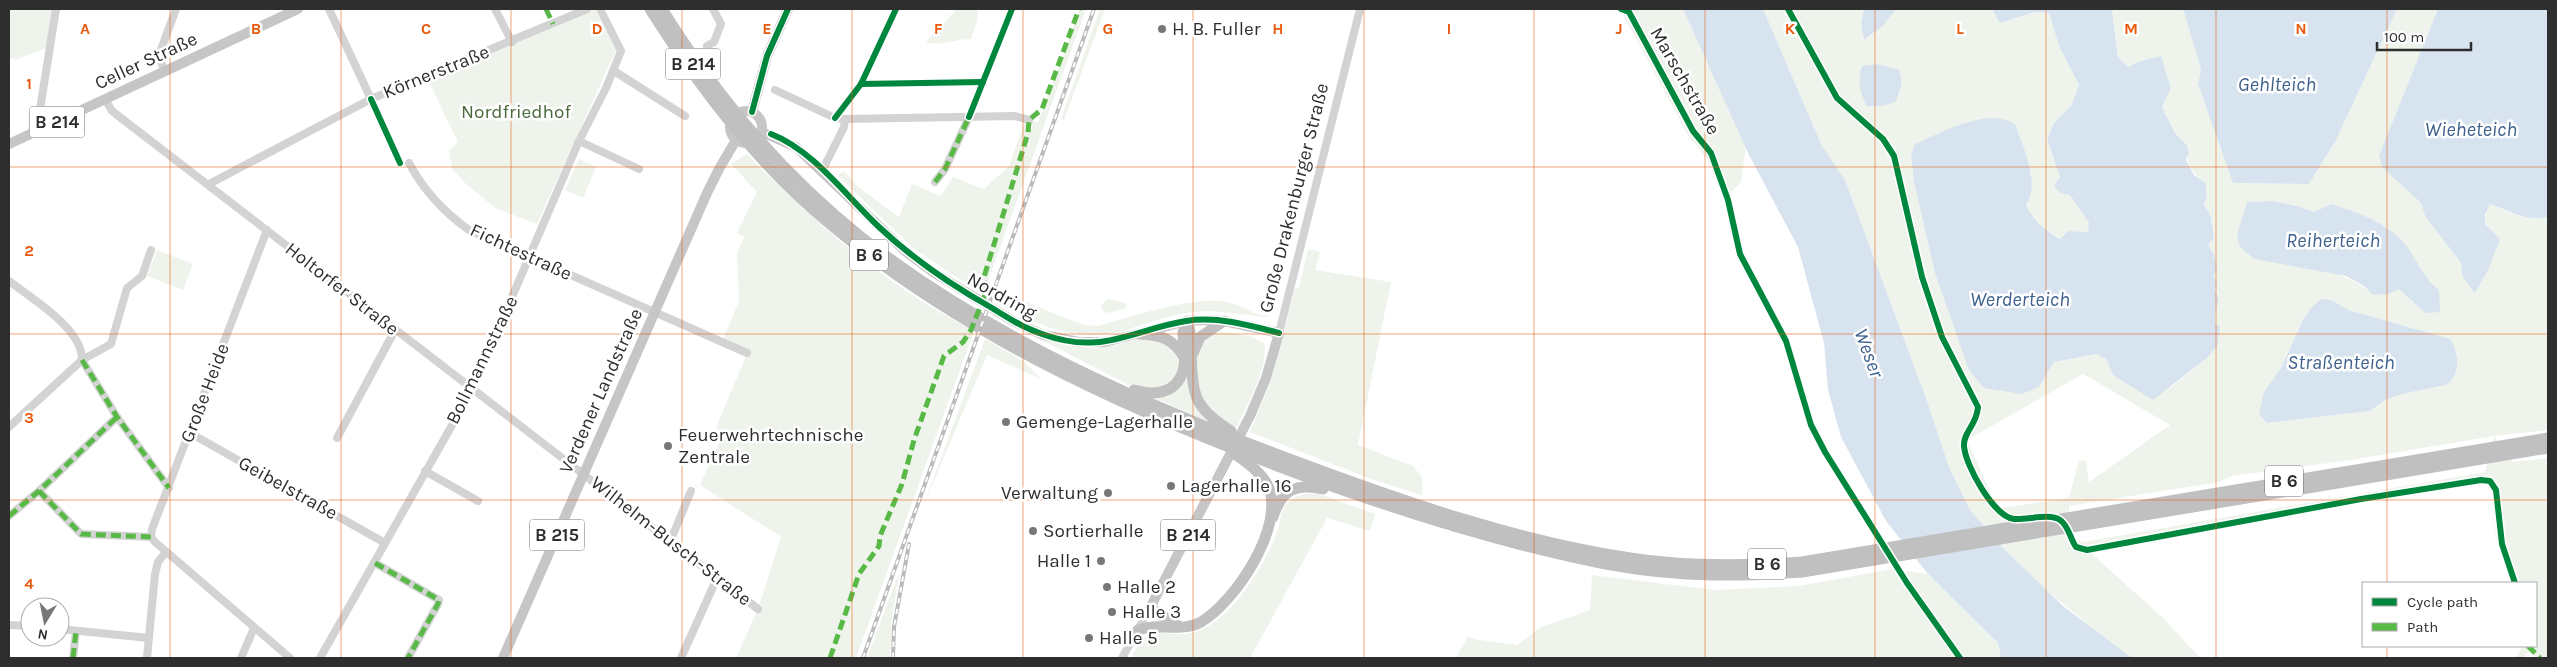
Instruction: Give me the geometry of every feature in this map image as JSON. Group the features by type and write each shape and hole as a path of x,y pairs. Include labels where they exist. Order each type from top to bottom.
{"highway":[{"name":"B 6","path":"650,9 713,100 827,222 883,266 1087,385 1228,438"},
{"name":"B 6","path":"662,9 719,92 782,172"},
{"name":"B 6","path":"1100,379 1143,393 1160,393 1178,382 1188,357 1183,333 1187,321"},
{"path":"1188,357 1200,337 1224,321"},
{"name":"B 6","path":"990,328 1228,438"},
{"path":"1140,334 1154,334 1172,340 1188,357 1197,399 1204,412 1228,438 1242,448 1268,486 1271,498 1268,527"},
{"path":"1228,438 1242,448"},
{"name":"B 6","path":"1242,448 1258,448 1363,498 1505,541 1591,561 1674,573 1720,576 1802,572 2077,522 2493,451 2548,438"},
{"name":"B 6","path":"1242,448 1332,484 1451,514 1550,542 1594,552 1675,563 1744,565 1802,562 2077,522"},
{"name":"B 6","path":"2493,451 2548,448"},
{"path":"1138,630 1155,626 1191,626 1200,623 1216,612 1229,598 1254,562 1280,500 1289,491 1303,486 1332,484"},
{"path":"1150,608 1179,626"}],"main road":[{"name":"Celler Straße","path":"9,144 298,9"},
{"name":"B 214","path":"656,9 687,57 733,117"},
{"path":"752,112 768,56 788,9"},
{"path":"742,111 752,112 762,122 762,132 751,143 736,140 730,131 733,117 742,111"},
{"name":"Nordring","path":"762,132 796,147 905,250 933,272 979,301 1037,332 1068,340 1105,342 1187,321 1224,321 1279,334"},
{"name":"Verdener Landstraße","path":"504,658 718,169 736,140"},
{"name":"Große Drakenburger Straße","path":"1150,608 1250,416 1266,378 1279,334"}],"street":[{"path":"39,130 38,122 56,9"},
{"path":"164,71 160,54 176,9"},
{"path":"329,9 370,99"},
{"path":"495,9 512,42"},
{"name":"Körnerstraße","path":"209,184 370,99 512,42 587,9"},
{"name":"Bollmannstraße","path":"320,658 472,390 579,141 614,71 621,51 600,9"},
{"path":"708,46 714,42 720,24 713,9"},
{"name":"Große Drakenburger Straße","path":"1279,334 1360,9"},
{"name":"Marschstraße","path":"1621,9 1629,12 1688,122 1711,153 1728,200 1740,254 1786,341 1812,425 1825,452"},
{"path":"614,71 685,116"},
{"path":"775,90 835,118 1015,116 1029,120"},
{"name":"Holtorfer Straße","path":"104,100 112,111 209,184 472,390 584,474"},
{"path":"935,182 945,169 969,118"},
{"path":"822,171 841,134 845,119"},
{"path":"579,141 639,168"},
{"name":"Fichtestraße","path":"409,164 418,180 459,223 530,257 747,353"},
{"name":"Große Heide","path":"151,537 267,230"},
{"path":"9,427 82,360 111,344 127,288 142,276 151,250"},
{"path":"9,281 56,317 68,330 82,351 82,360 117,417 169,488"},
{"path":"337,438 395,330"},
{"path":"9,516 39,491 117,417"},
{"name":"Geibelstraße","path":"190,433 386,543"},
{"path":"425,471 478,501"},
{"name":"Wilhelm-Busch-Straße","path":"584,474 758,609"},
{"path":"39,491 81,534 151,537 290,658"},
{"path":"670,542 691,491"},
{"path":"147,658 155,574 158,562 166,552"},
{"path":"374,563 439,600 408,658"},
{"path":"681,658 717,578"},
{"path":"1122,658 1150,608"},
{"path":"241,658 254,628"},
{"path":"70,630 149,638"},
{"path":"73,658 76,631"}],"green space":[{"path":"9,9 53,9 46,48 15,60 9,57"},
{"name":"Nordfriedhof","path":"595,9 616,50 537,224 495,208 467,185 452,169 449,150 458,142 427,78"},
{"path":"957,9 978,9 977,21 971,39 936,44 926,42"},
{"path":"1080,9 1086,9 983,295 912,247 837,175 844,171 858,187 899,217 912,184 941,196 953,177 984,189 1009,166 1025,121 1038,122"},
{"path":"1100,9 1105,9 1064,120 1061,119"},
{"path":"1620,9 1683,9 1746,147 1741,182 1725,198 1707,159 1689,137"},
{"path":"1763,9 1864,9 1861,23 1865,40 1884,25 1896,9 1992,9 2001,23 2036,12 2049,13 2059,46 2079,85 2071,106 2054,123 2047,139 2060,177 2060,193 2070,195 2089,223 2088,232 2068,231 2061,239 2043,227 2030,214 2026,205 2032,174 2015,124 1971,122 1915,144 1914,182 1935,273 2054,362 2097,354 2106,359 2113,375 2129,384 2170,388 2207,358 2219,299 2213,276 2214,254 2208,245 2214,238 2211,217 2204,204 2207,196 2205,182 2192,170 2187,156 2186,144 2175,133 2162,107 2171,88 2161,56 2140,61 2128,67 2118,57 2112,9 2183,9 2201,69 2198,84 2233,183 2309,184 2336,140 2397,9 2438,9 2382,167 2421,203 2425,216 2461,263 2462,276 2475,293 2488,270 2491,231 2486,224 2485,218 2490,204 2526,217 2548,217 2548,430 2494,436 2513,462 2548,458 2548,658 2536,658 2528,652 2523,658 2516,658 2522,647 2537,647 2537,582 2510,582 2496,537 2492,488 2488,483 2482,482 2361,502 2091,553 2162,617 2200,658 2132,658 2126,655 2041,586 2002,547 1970,510 1949,467 1926,398 1845,180 1822,146","holes":["2273,201 2314,212 2331,204 2378,222 2416,261 2429,283 2439,290 2412,303 2406,293 2399,289 2389,294 2373,295 2362,286 2348,279 2317,268 2254,259 2247,202","2332,300 2347,310 2451,339 2458,364 2455,375 2446,385 2402,394 2385,400 2370,411 2267,423 2264,392 2282,366 2302,322","2083,374 2170,425 2089,482 2086,461 2079,460 2069,498 2002,508 1992,496 1967,440","2494,436 2485,472 2083,542 2069,537 2069,506 2219,482 2232,476 2351,460"]},
{"path":"747,154 825,229 853,252 912,295 974,331 856,658 736,658 758,609 781,537 700,485 719,442 717,425 747,354 722,342 739,301 737,254 744,237 737,233 757,192 731,164"},
{"path":"579,159 596,167 583,198 565,190"},
{"path":"1308,249 1320,252 1315,270 1391,282 1358,445 1413,466 1422,477 1422,495 1371,479 1250,432 1272,378 1295,289 1299,287"},
{"path":"157,250 193,264 183,290 147,276"},
{"path":"1005,294 1084,325 1098,326 1162,308 1214,301 1227,302 1254,313 1272,316 1266,317 1212,311 1193,312 1109,334 1076,334 1044,326 999,304"},
{"path":"1108,299 1126,303 1127,306 1125,309 1106,313 1102,310 1101,305"},
{"path":"994,314 1093,347 1116,345 1142,338 1158,338 1178,351 1181,370 1167,388 1133,387 994,316"},
{"path":"1223,332 1250,336 1264,343 1264,362 1237,427 1227,423 1205,406 1199,396 1195,379 1197,352 1200,345 1209,336"},
{"path":"985,339 1025,362 1041,379 987,355 922,509"},
{"path":"1186,370 1195,404 1205,420 1155,398"},
{"path":"1304,494 1319,494 1375,514 1370,531 1327,518 1250,658 1134,657 1132,654 1149,632 1187,634 1202,629 1216,621 1229,609 1262,564 1276,535 1285,506 1294,498"},
{"path":"1892,569 1928,574 1998,643 2001,658 1456,658 1468,636 1474,639 1517,645 1541,627 1590,610 1592,575 1714,590 1799,586"},
{"path":"900,570 892,617 890,658 867,658"}],"water":[{"name":"Weser","path":"1683,9 1763,9 1822,146 1845,180 1926,398 1949,467 1970,510 2002,547 2063,606 2132,658 2001,658 1998,643 1928,574 1886,521 1841,437 1828,390 1824,343 1798,247 1749,155"},
{"path":"1864,9 1896,9 1884,25 1864,40 1861,23"},
{"name":"Werderteich","path":"1992,9 2112,9 2118,57 2128,67 2140,61 2161,56 2171,88 2162,107 2175,133 2186,144 2189,152 2186,160 2194,175 2205,182 2207,196 2204,204 2211,217 2214,238 2208,245 2214,254 2217,269 2213,276 2217,282 2215,290 2219,299 2215,312 2215,324 2220,327 2217,346 2207,358 2153,400 2113,375 2106,359 2097,354 2054,362 2039,387 2022,394 1984,388 1969,370 1935,273 1914,182 1911,155 1915,144 1965,123 1991,118 2004,119 2015,124 2026,154 2032,186 2026,205 2032,216 2045,229 2060,239 2068,231 2088,232 2089,223 2070,195 2060,193 2054,186 2060,177 2047,139 2054,123 2071,106 2079,85 2059,46 2049,13 2036,12 2000,23"},
{"name":"Gehlteich","path":"2183,9 2397,9 2336,140 2309,184 2233,183 2198,84 2201,69"},
{"name":"Wieheteich","path":"2438,9 2548,9 2548,217 2525,217 2490,204 2485,215 2485,224 2500,239 2488,270 2475,293 2462,276 2461,263 2425,216 2421,203 2382,167 2379,156"},
{"path":"1878,64 1899,70 1901,78 1900,89 1896,101 1882,106 1867,106 1860,87 1860,71 1862,66"},
{"name":"Reiherteich","path":"2273,201 2314,212 2331,204 2360,214 2387,228 2402,241 2428,280 2439,290 2440,312 2425,313 2399,289 2389,294 2373,295 2364,286 2346,276 2254,259 2240,247 2237,235 2247,202"},
{"name":"Straßenteich","path":"2321,299 2332,300 2348,310 2451,339 2458,364 2455,375 2446,385 2402,394 2385,400 2370,411 2267,423 2259,414 2264,392 2282,366 2302,322 2310,309"}],"railway":[{"path":"863,658 1094,9"},
{"path":"893,658 894,627 909,544"}],"marked path":[{"path":"546,9 553,24"},
{"path":"830,658 859,574 879,546 880,536 902,484 914,440 944,356 963,342 971,330 986,292 984,277 1028,133 1029,120 1042,109 1079,9"},
{"path":"935,182 945,169 969,117"},
{"path":"82,360 117,417 169,488"},
{"path":"9,516 39,491 117,417"},
{"path":"39,491 81,534 151,537"},
{"path":"375,563 439,600 408,658"},
{"path":"73,658 76,631"},
{"path":"2529,647 2540,658"}],"cycle path":[{"path":"752,112 767,56 788,9"},
{"path":"835,118 861,84 896,9"},
{"path":"969,117 1012,9"},
{"path":"1621,9 1629,12 1693,131 1711,153 1728,200 1740,254 1786,341 1811,425 1825,452 1907,583 1960,658"},
{"path":"1788,9 1837,98 1883,139 1894,156 1922,277 1942,337 1978,407 1975,419 1964,441 1969,465 1982,489 2006,516 2014,519 2050,517 2060,520 2076,547 2087,550 2361,499 2481,480 2490,481 2496,490 2502,544 2515,582"},
{"path":"861,84 983,82"},
{"path":"371,99 400,163"},
{"path":"771,134 786,141 815,162 879,227 919,261 962,290 1035,332 1082,343 1099,342 1186,321 1221,320 1279,333"}],"place":[{"name":"H. B. Fuller","path":"1162,29"},
{"name":"Gemenge-Lagerhalle","path":"1006,422"},
{"name":"Feuerwehrtechnische Zentrale","path":"668,446"},
{"name":"Lagerhalle 16","path":"1171,486"},
{"name":"Verwaltung","path":"1108,493"},
{"name":"Sortierhalle","path":"1033,531"},
{"name":"Halle 1","path":"1101,561"},
{"name":"Halle 2","path":"1107,587"},
{"name":"Halle 3","path":"1112,612"},
{"name":"Halle 5","path":"1089,638"}]}
